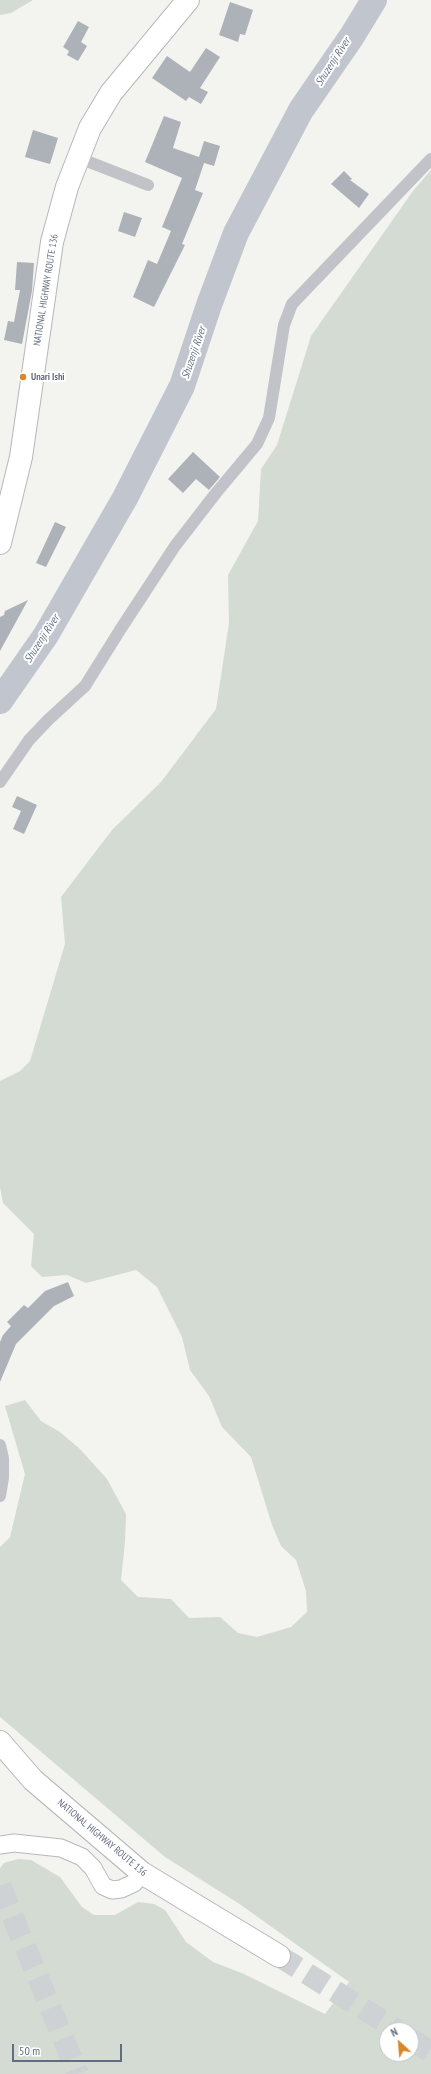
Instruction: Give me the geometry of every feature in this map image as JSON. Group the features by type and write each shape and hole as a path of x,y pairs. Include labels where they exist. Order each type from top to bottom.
{"highway":[{"name":"NATIONAL HIGHWAY ROUTE 136","path":"0,543 21,457 52,242 67,187 90,128 111,93 188,0"},
{"name":"NATIONAL HIGHWAY ROUTE 136","path":"0,1742 33,1780 142,1873 279,1956"}],"street":[{"path":"79,158 148,185"},
{"path":"0,782 33,735 85,686 175,546 216,492 257,444 269,418 284,325 292,304 431,160"},
{"path":"0,1445 3,1458 3,1478 0,1496"},
{"path":"0,1846 14,1843 61,1848 82,1857 93,1868 103,1886 112,1890 121,1889 134,1882 142,1873"}],"shaded area":[{"path":"0,0 33,0 11,13 0,15"},
{"path":"431,170 431,2074 0,2074 0,1868 4,1863 18,1859 31,1860 60,1877 82,1907 94,1915 115,1915 138,1902 154,1904 165,1910 186,1942 213,1962 244,1974 325,2014 349,1982 238,1903 165,1857 0,1717 0,1547 10,1537 25,1474 5,1406 25,1400 41,1421 60,1432 80,1449 107,1479 126,1514 121,1580 138,1597 171,1599 189,1618 220,1617 238,1633 257,1637 291,1627 307,1612 306,1591 296,1560 281,1546 272,1525 251,1457 222,1427 209,1396 190,1370 182,1337 157,1287 136,1270 86,1283 67,1275 42,1277 31,1266 34,1234 3,1203 0,1187 0,1081 20,1071 30,1061 65,944 61,897 112,830 161,782 216,709 229,623 228,575 258,521 261,469 277,445 311,336 413,191"}],"building":[{"path":"230,2 253,10 245,35 240,34 238,42 219,35"},
{"path":"78,21 89,27 81,42 87,46 78,61 67,55 69,51 63,47"},
{"path":"206,48 220,57 200,88 208,92 201,104 189,97 186,101 152,78 167,56 190,72"},
{"path":"164,116 181,122 173,148 199,157 204,141 220,146 214,166 204,163 195,190 203,193 182,244 185,245 154,307 133,297 148,260 157,264 171,231 162,227 182,178 145,162"},
{"path":"33,130 58,138 50,164 25,157"},
{"path":"344,171 352,179 350,180 369,194 359,208 331,184"},
{"path":"124,212 142,218 135,237 118,231"},
{"path":"17,262 34,263 32,291 22,344 4,340 8,321 14,322 20,290 15,290"},
{"path":"193,452 220,477 209,490 196,479 183,493 168,479"},
{"path":"55,522 66,527 46,567 36,563"},
{"path":"28,600 0,651 0,617 4,615 5,611"},
{"path":"17,796 37,805 24,834 13,829 21,811 12,807"},
{"path":"68,1282 74,1296 54,1306 16,1344 0,1382 0,1342 3,1335 11,1326 7,1322 24,1305 28,1308 45,1291"}],"waterway":[{"name":"Shuzenji River","path":"0,701 46,635 125,498 182,386 209,305 236,233 301,110 352,36 374,0"}],"tunnel":[{"path":"0,1886 78,2074"},
{"path":"279,1956 384,2022"},
{"path":"419,2044 431,2052"}],"place":[{"name":"Unari Ishi","path":"23,377"}]}
